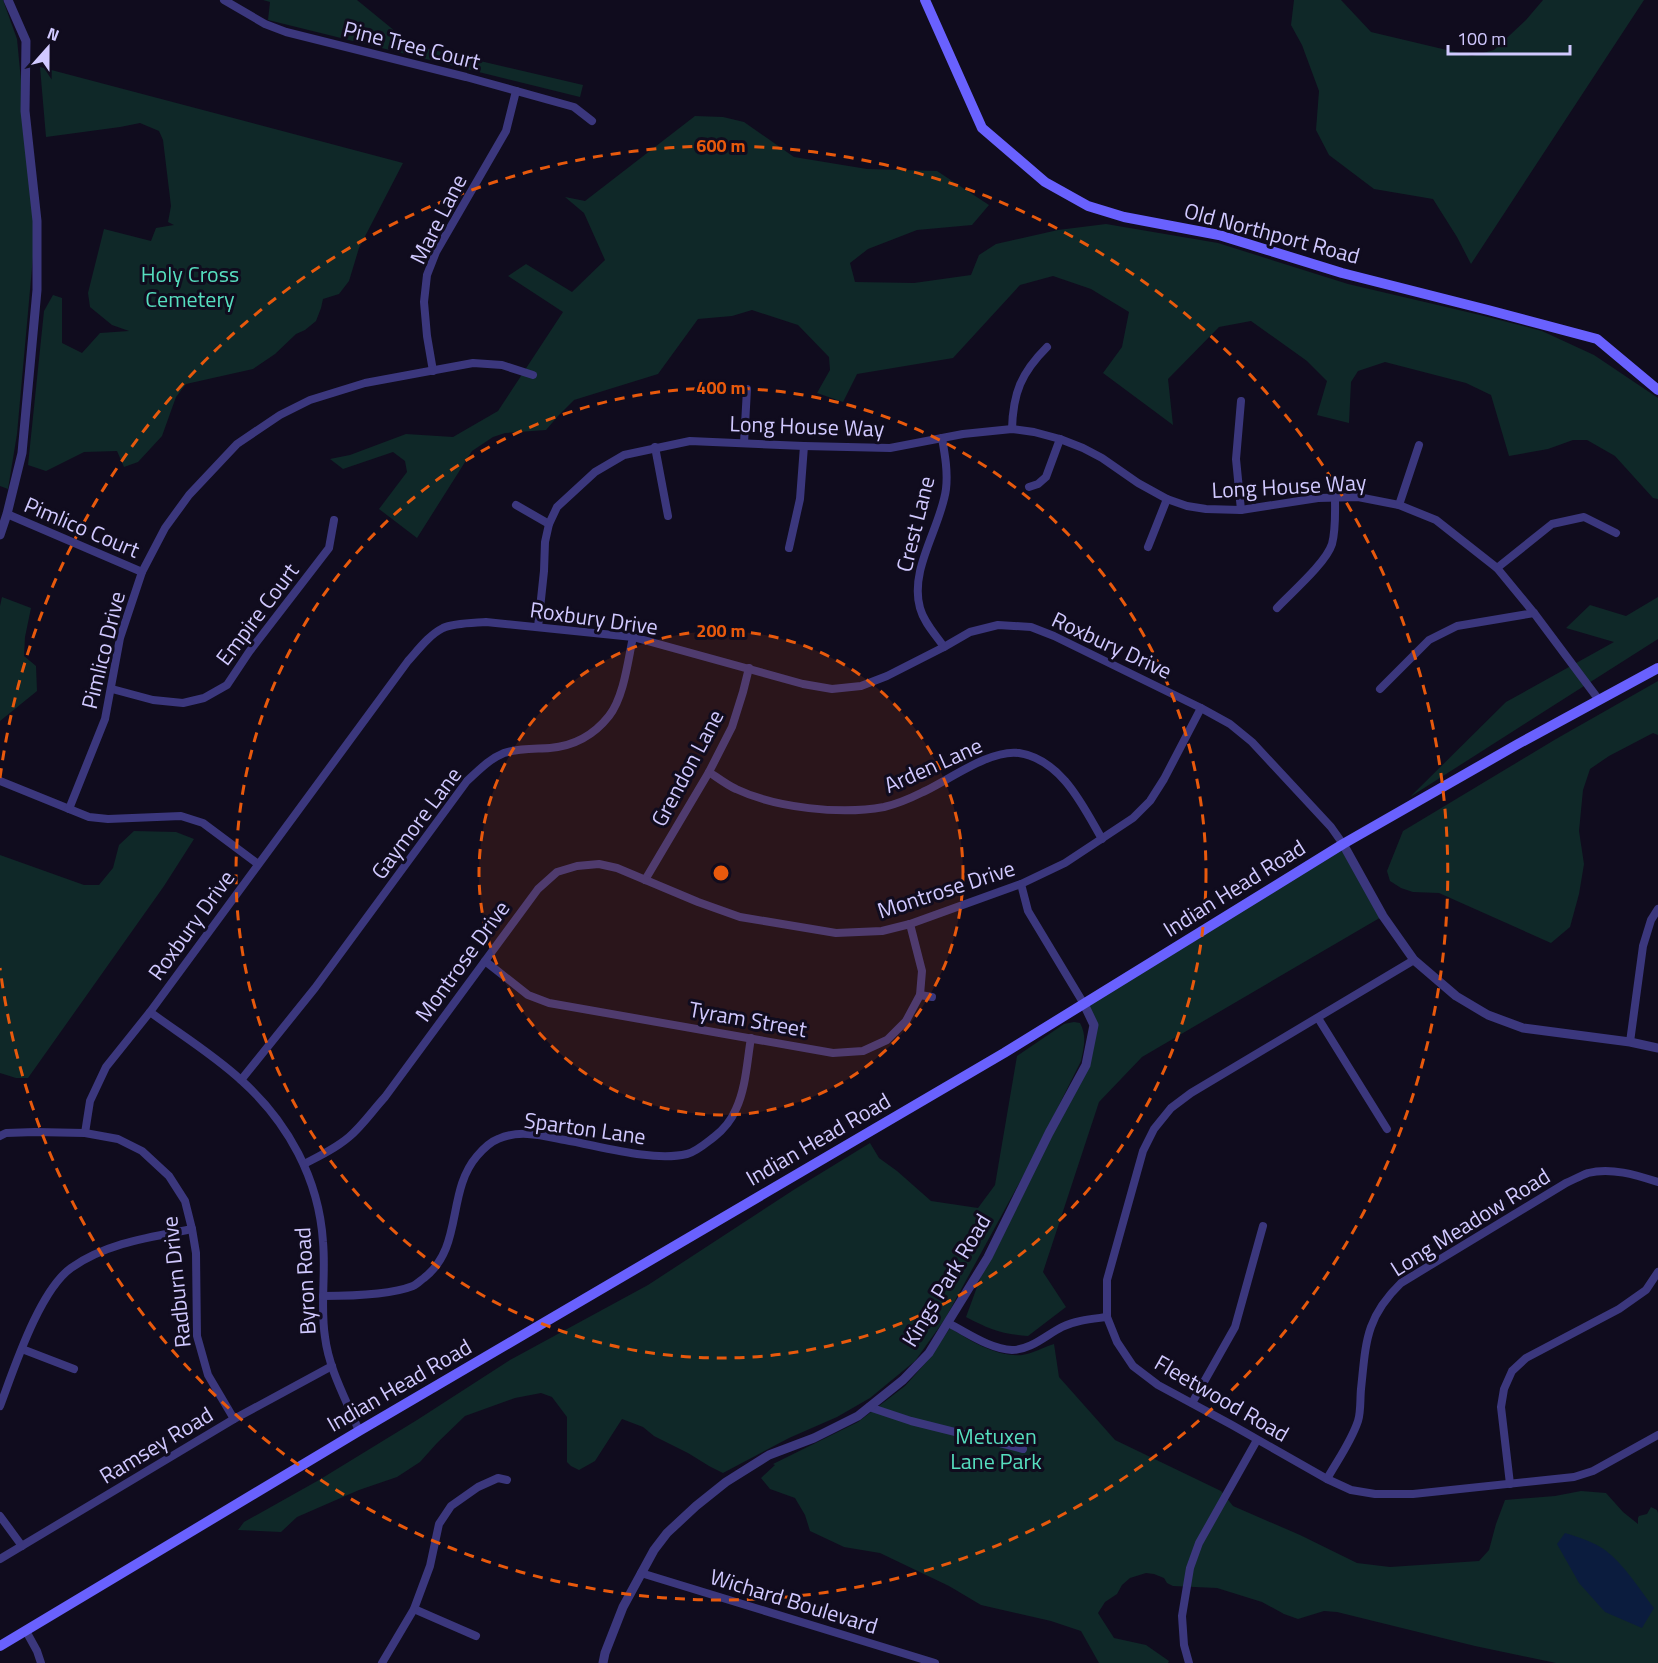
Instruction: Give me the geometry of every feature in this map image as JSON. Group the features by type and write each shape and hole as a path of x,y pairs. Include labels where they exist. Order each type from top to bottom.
{"main road":[{"name":"Old Northport Road","path":"925,0 982,128 1045,182 1088,206 1124,217 1220,235 1342,273 1597,339 1658,390"},
{"name":"Indian Head Road","path":"0,1646 359,1431 1004,1053 1343,844 1518,744 1658,668"}],"street":[{"path":"0,535 22,453 37,290 38,221 25,111 26,41 8,0"},
{"name":"Pine Tree Court","path":"224,0 266,24 286,32 574,107 592,120"},
{"name":"Mare Lane","path":"433,370 424,302 428,275 436,252 506,131 516,91"},
{"path":"1012,429 1012,411 1019,386 1032,362 1047,347"},
{"name":"Pimlico Drive","path":"69,809 105,719 120,638 142,572 165,528 189,495 237,444 280,415 310,400 365,383 473,363 502,364 533,375"},
{"path":"744,443 747,389"},
{"path":"1241,401 1236,459 1241,510"},
{"name":"Long House Way","path":"549,524 556,507 595,472 624,455 655,447 690,441 890,448 963,434 1012,429 1034,432 1060,439 1102,458 1138,483 1167,499 1187,506 1241,510 1335,497 1358,497 1399,505 1436,520 1497,568 1599,700"},
{"name":"Crest Lane","path":"942,438 947,471 946,490 921,569 917,590 920,609 926,622 944,647"},
{"path":"1029,487 1038,484 1046,477 1060,439"},
{"path":"1399,505 1419,445"},
{"path":"789,548 800,499 804,446"},
{"path":"655,447 668,516"},
{"path":"1277,608 1322,561 1332,546 1335,497"},
{"path":"1148,547 1167,499"},
{"path":"516,505 549,524 545,542 538,627"},
{"name":"Pimlico Court","path":"7,514 142,572"},
{"path":"1497,568 1552,524 1584,517 1616,533"},
{"name":"Empire Court","path":"112,689 153,700 183,704 204,698 227,685 249,652 329,548 334,520"},
{"path":"1380,689 1429,640 1457,626 1534,613"},
{"name":"Roxbury Drive","path":"85,1133 90,1101 106,1067 150,1012 408,661 444,628 486,622 633,637 803,684 832,689 861,686 887,676 970,632 998,625 1030,627 1054,636 1230,724 1252,742 1331,827 1343,844"},
{"name":"Gaymore Lane","path":"241,1080 315,988 467,781 483,766 504,753 572,744 593,732 610,716 619,696 633,637"},
{"name":"Grendon Lane","path":"645,880 709,772 732,727 749,668"},
{"name":"Montrose Drive","path":"304,1164 328,1152 359,1127 385,1096 538,889 557,872 577,866 599,864 617,868 740,917 836,933 882,931 910,924 1021,884 1065,863 1133,818 1150,801 1164,779 1201,708"},
{"name":"Arden Lane","path":"709,772 736,789 763,799 805,808 855,811 887,806 923,792 996,756 1019,753 1041,761 1057,772 1080,803 1102,839"},
{"path":"0,781 89,817 108,819 181,816 203,823 258,864"},
{"path":"1343,844 1383,916 1414,960 1456,996 1488,1015 1523,1028 1630,1042 1658,1048"},
{"path":"1021,884 1028,911 1084,1004"},
{"path":"1630,1042 1643,946 1651,920 1658,909"},
{"name":"Tyram Street","path":"484,961 528,994 549,1003 833,1053 863,1052 887,1040 906,1021 920,995 922,971 910,924"},
{"name":"Fleetwood Road","path":"1414,960 1191,1094 1171,1108 1154,1129 1143,1151 1107,1280 1107,1317 1117,1342 1134,1366 1158,1385 1327,1479 1351,1490 1375,1494 1413,1494 1574,1478 1593,1471 1658,1435"},
{"path":"920,995 932,997"},
{"name":"Kings Park Road","path":"603,1663 623,1608 654,1550 667,1533 726,1482 769,1455 858,1416 903,1380 929,1353 988,1257 1049,1133 1086,1065 1094,1025 1084,1004"},
{"name":"Byron Road","path":"150,1012 241,1080 271,1111 289,1135 304,1164 317,1204 323,1242 325,1341 332,1366 359,1431"},
{"path":"1318,1018 1387,1129"},
{"name":"Sparton Lane","path":"323,1296 356,1296 414,1286 428,1274 441,1260 448,1243 461,1182 471,1163 484,1148 498,1138 519,1134 540,1135 644,1155 664,1156 688,1154 706,1144 724,1128 736,1110 751,1038"},
{"name":"Radburn Drive","path":"0,1136 6,1133 34,1132 85,1133 118,1139 142,1151 170,1176 185,1201 192,1229 196,1253 197,1336 208,1375 234,1419"},
{"name":"Long Meadow Road","path":"1327,1479 1358,1420 1366,1341 1374,1319 1386,1298 1401,1283 1566,1183 1589,1173 1612,1171 1658,1182"},
{"path":"1192,1403 1235,1327 1263,1226"},
{"path":"0,1406 22,1349 48,1294 69,1269 100,1251 192,1229"},
{"path":"1510,1484 1502,1407 1504,1389 1512,1371 1526,1358 1619,1309 1646,1290 1658,1272"},
{"path":"948,1323 994,1347 1013,1350 1037,1343 1073,1323 1107,1317"},
{"path":"22,1349 74,1369"},
{"name":"Ramsey Road","path":"0,1559 234,1419 332,1366"},
{"path":"869,1407 911,1421 1023,1449"},
{"path":"1189,1663 1184,1645 1182,1616 1190,1568 1199,1543 1257,1440"},
{"path":"382,1663 414,1609 430,1566 439,1524 452,1506 478,1487 498,1478 507,1480"},
{"path":"0,1516 22,1546"},
{"name":"Wichard Boulevard","path":"641,1573 936,1663"},
{"path":"414,1609 476,1636"},
{"path":"26,1631 41,1663"}],"green space":[{"path":"0,0 3,0 17,39 34,215 33,257 17,434 8,489 0,486"},
{"path":"263,0 357,0 412,45 583,85 580,97 268,20 270,2"},
{"path":"1294,0 1341,0 1371,32 1472,56 1494,50 1526,20 1543,0 1644,0 1471,264 1433,199 1374,189 1329,155 1316,130 1319,91 1302,45 1291,25"},
{"name":"Holy Cross Cemetery","path":"40,67 403,163 359,248 349,281 339,294 323,299 316,321 253,369 186,384 176,397 162,436 138,462 124,467 117,451 84,452 46,471 28,465 44,311 53,295 62,298 62,343 82,353 100,333 129,331 112,325 90,307 88,293 104,229 151,241 156,228 174,225 168,222 171,206 163,140 159,131 140,123 46,137"},
{"path":"695,116 723,117 744,122 794,157 867,169 937,171 989,205 972,225 917,230 868,249 850,263 855,282 914,283 971,275 979,255 996,244 1058,230 1106,224 1218,243 1348,284 1542,331 1594,355 1658,398 1658,499 1653,498 1615,456 1587,440 1573,440 1548,449 1509,456 1491,395 1466,383 1385,362 1358,371 1351,382 1349,423 1317,415 1327,381 1307,361 1251,321 1219,327 1168,379 1173,425 1103,373 1122,347 1129,312 1091,289 1053,276 1020,285 953,358 857,374 843,402 817,393 830,370 829,357 798,325 752,310 732,316 698,319 658,374 574,400 546,430 505,433 493,437 472,451 417,538 379,509 407,472 405,461 393,452 343,469 330,459 350,455 406,434 453,437 498,411 563,312 508,276 526,264 572,292 605,260 584,213 565,197 585,201"},
{"path":"2,597 31,608 24,656 36,666 37,691 0,721 0,606"},
{"path":"1658,597 1658,639 1410,797 1506,702 1614,642 1566,628 1590,605 1626,616"},
{"path":"1658,681 1658,735 1653,733 1609,756 1590,769 1583,790 1579,831 1584,864 1579,894 1570,927 1551,943 1439,893 1413,892 1390,881 1387,871 1403,831"},
{"path":"134,831 176,832 194,839 164,886 28,1078 16,1078 0,1073 0,855 84,885 99,885 113,868 119,845"},
{"path":"1343,844 1383,916 1142,1057 1099,1102 1043,1272 1066,1307 1028,1336 996,1330 966,1317 988,1257 1086,1065 1094,1025 1084,1004"},
{"path":"1080,1023 1084,1032 1081,1061 1028,1167 945,1319 915,1361 870,1398 837,1417 789,1438 723,1473 654,1436 643,1427 622,1419 595,1461 579,1470 567,1462 567,1417 552,1397 541,1393 515,1398 465,1416 420,1462 397,1477 359,1490 297,1517 281,1532 238,1530 244,1522 319,1480 510,1360 648,1285 870,1143 879,1158 931,1201 978,1208 995,1185 1017,1056 1064,1024"},
{"name":"Metuxen Lane Park","path":"950,1328 993,1351 1012,1355 1026,1354 1054,1344 1059,1377 1115,1440 1221,1491 1233,1506 1357,1563 1390,1567 1479,1561 1489,1550 1505,1500 1555,1496 1581,1491 1606,1493 1623,1512 1638,1524 1639,1516 1647,1514 1651,1507 1658,1513 1658,1663 1556,1663 1475,1646 1337,1612 1324,1611 1298,1619 1262,1602 1217,1588 1173,1586 1164,1578 1146,1573 1130,1578 1117,1594 1105,1602 1098,1613 1114,1638 1146,1645 1169,1661 1168,1663 1099,1663 1081,1631 1051,1621 981,1605 949,1586 880,1553 844,1547 810,1531 805,1515 795,1498 770,1489 761,1478 775,1465 773,1464 858,1422 905,1386 929,1359"}],"water":[{"path":"1565,1533 1601,1547 1625,1570 1654,1608 1642,1628 1605,1612 1579,1583 1557,1544"}]}
